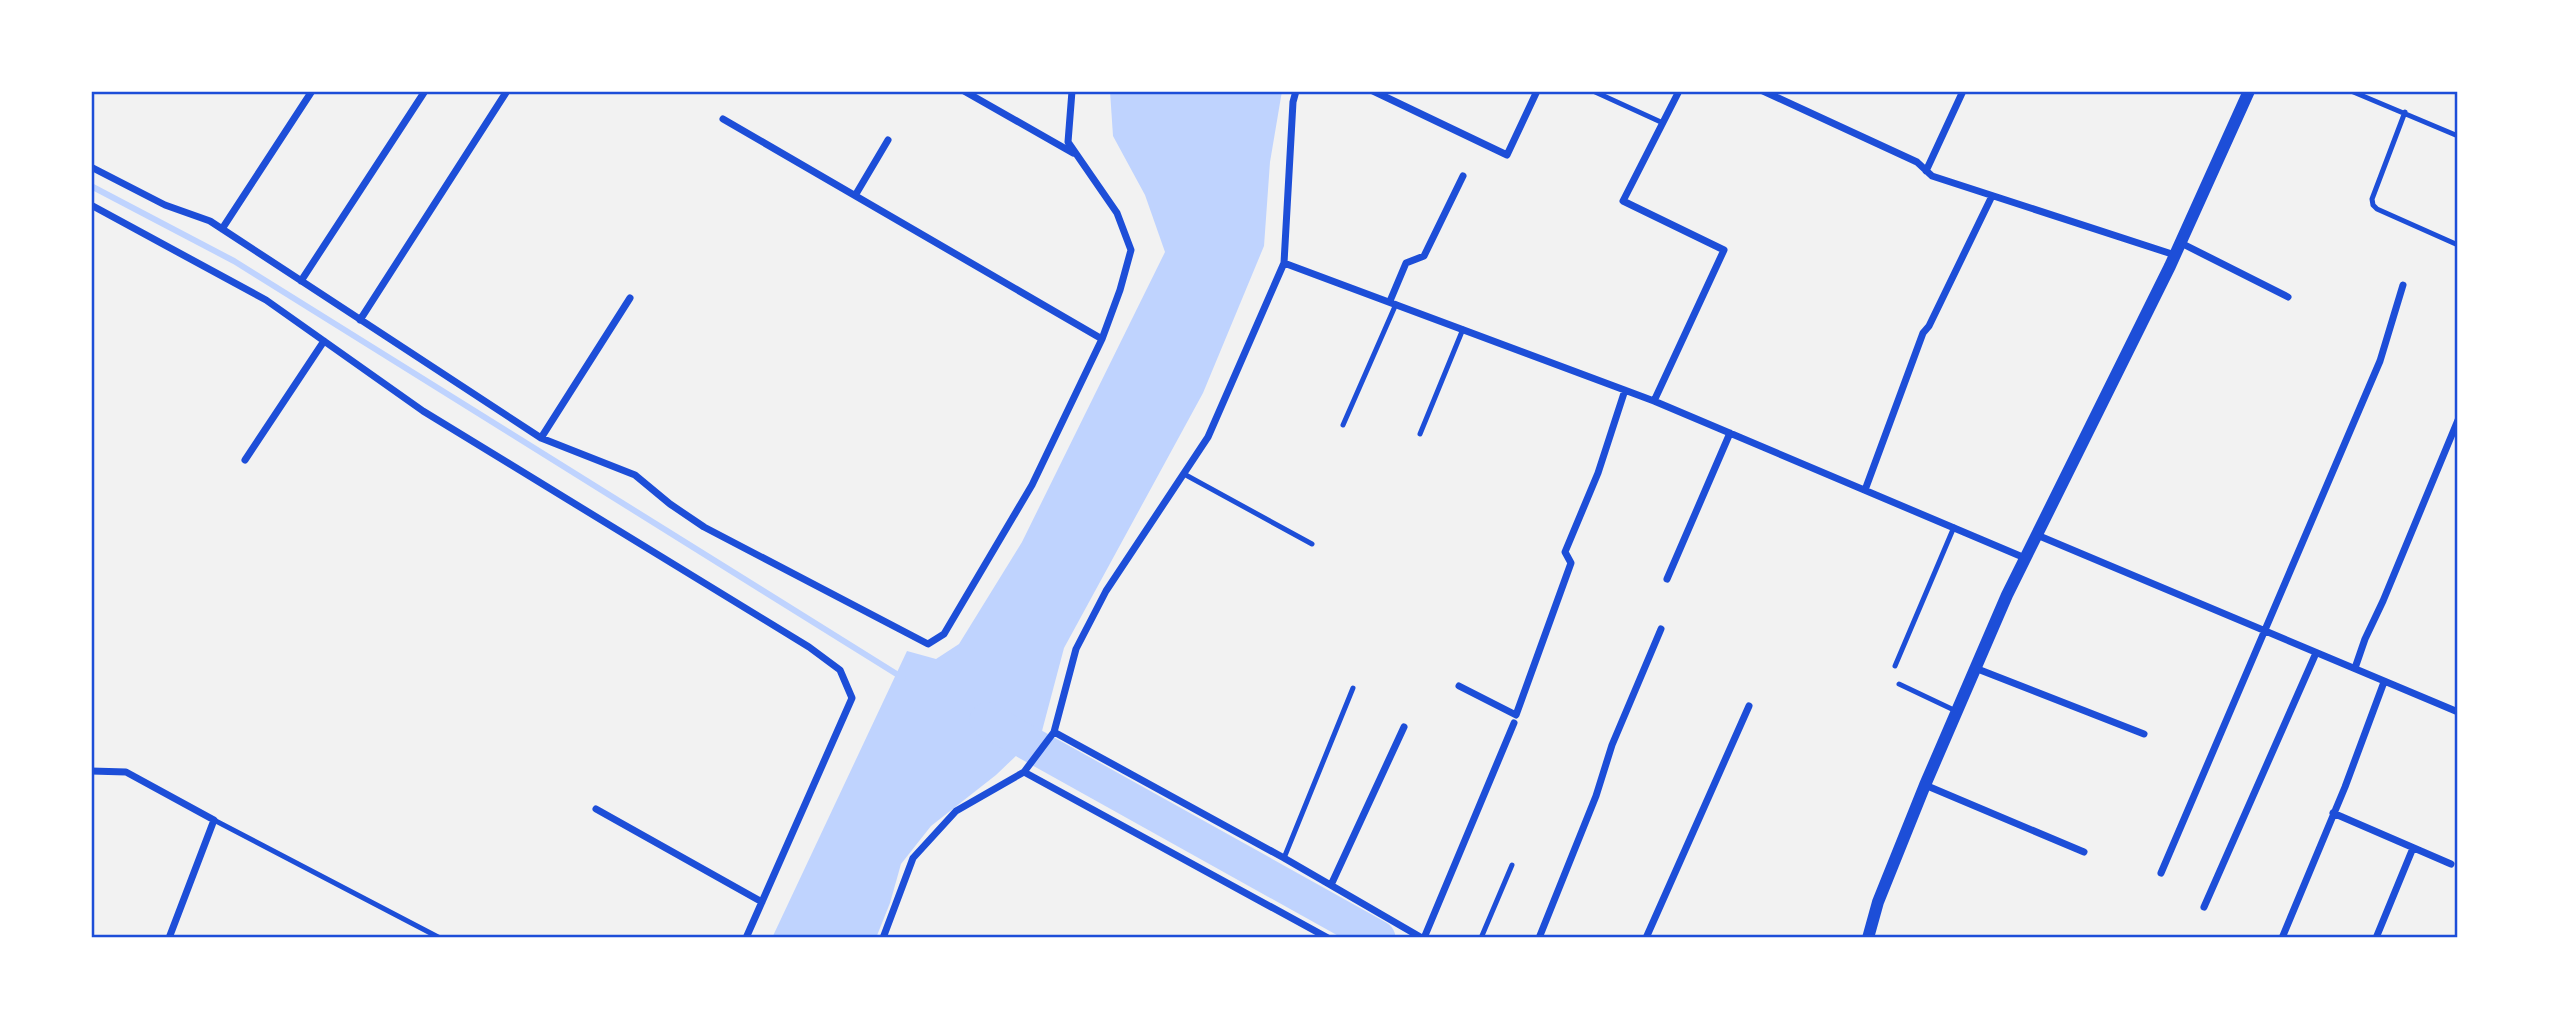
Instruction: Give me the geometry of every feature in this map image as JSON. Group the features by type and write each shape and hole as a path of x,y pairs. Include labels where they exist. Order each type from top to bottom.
{"street":[{"path":"222,229 312,91"},
{"path":"302,281 425,91"},
{"path":"360,320 507,91"},
{"path":"964,91 1076,156"},
{"path":"91,167 165,205 211,221 541,438 635,475 704,527 928,644 944,634 1032,485 1102,339 1130,250 1117,213 1068,142 1072,91"},
{"path":"883,938 913,858 956,811 1024,772 1055,732 1076,649 1107,591 1208,438 1284,263 1293,102 1296,91"},
{"path":"1373,91 1507,155 1537,91"},
{"path":"1654,401 1724,250 1623,201 1679,91"},
{"path":"1763,91 1917,162 1931,176 2178,249 2288,297"},
{"path":"1926,171 1963,91"},
{"path":"1868,938 1878,902 1974,668 2025,558 2178,249 2249,91"},
{"path":"723,119 1102,339"},
{"path":"856,194 888,140"},
{"path":"1393,300 1406,263 1424,256 1463,176"},
{"path":"1865,490 1923,333 1929,326 1992,196"},
{"path":"91,205 266,300 424,411 808,647 840,670 852,698 746,938"},
{"path":"1284,263 1393,300 1654,401 2025,558"},
{"path":"2161,873 2380,361 2403,285"},
{"path":"541,438 630,298"},
{"path":"244,460 324,341"},
{"path":"1459,686 1516,715 1571,563 1564,552 1598,473 1625,390"},
{"path":"2355,668 2364,639 2458,420"},
{"path":"1667,579 1730,433"},
{"path":"2037,535 2458,712"},
{"path":"1539,938 1596,796 1612,745 1661,629"},
{"path":"2204,907 2316,653"},
{"path":"1974,668 2144,734"},
{"path":"2282,938 2384,682"},
{"path":"1646,938 1749,706"},
{"path":"1055,732 1423,938 1514,723"},
{"path":"1331,885 1404,727"},
{"path":"91,771 126,772 214,820 169,938"},
{"path":"1024,772 1328,938"},
{"path":"1925,785 2084,852"},
{"path":"596,809 762,902"},
{"path":"2333,813 2451,864"},
{"path":"2376,938 2413,848"}],"lane":[{"path":"1593,91 1663,123"},
{"path":"2351,91 2458,136"},
{"path":"2405,113 2372,199 2373,205 2458,244"},
{"path":"1343,425 1393,300"},
{"path":"1420,434 1463,329"},
{"path":"1184,474 1312,544"},
{"path":"1895,667 1954,527"},
{"path":"1899,684 1956,711"},
{"path":"1284,858 1353,688"},
{"path":"214,820 440,938"},
{"path":"1481,938 1512,865"}],"water":[{"path":"1110,91 1282,91 1270,162 1264,246 1203,393 1064,648 1042,731 996,775 931,826 901,864 876,938 772,938 907,651 936,659 959,644 1022,542 1165,252 1145,195 1113,136"}],"waterway":[{"path":"91,186 234,261 903,678"},
{"path":"987,720 1378,938"}]}
